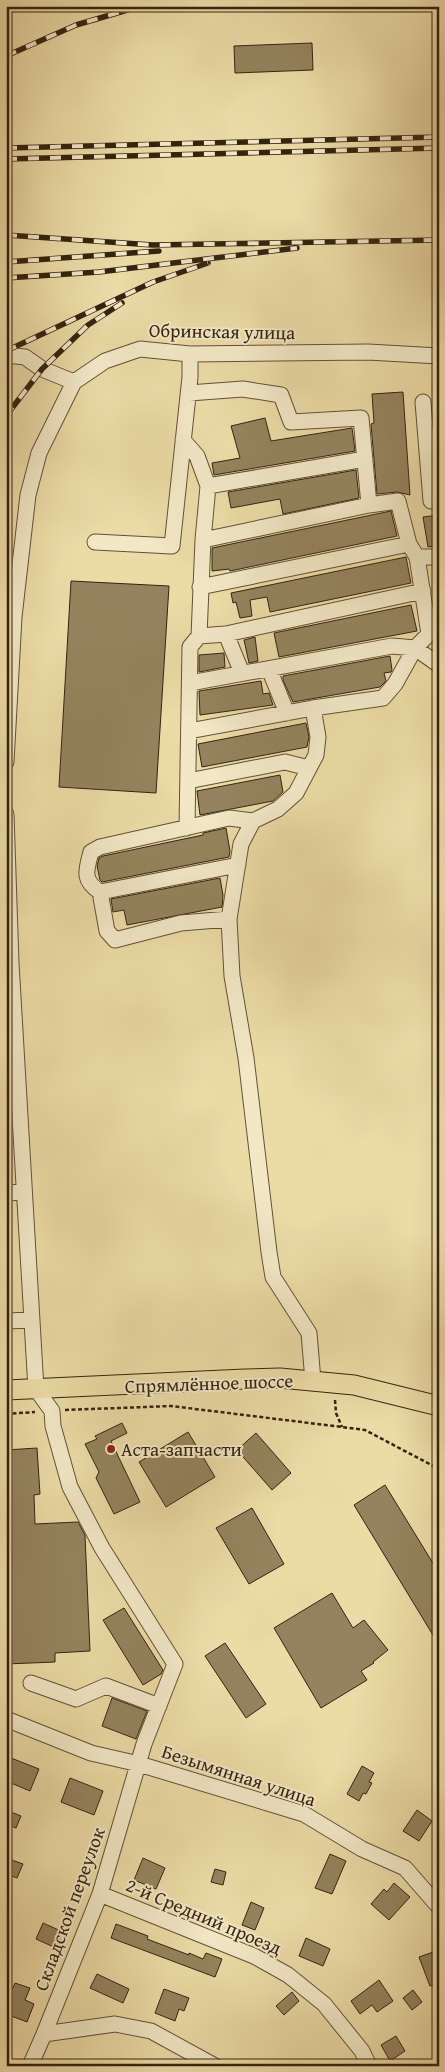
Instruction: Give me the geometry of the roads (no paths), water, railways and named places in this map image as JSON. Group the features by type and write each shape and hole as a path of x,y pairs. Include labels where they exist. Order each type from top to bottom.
{"main road":[{"name":"Спрямлённое шоссе","path":"6,1390 245,1378 334,1383 370,1389 439,1406"}],"street":[{"name":"Обринская улица","path":"6,762 14,617 28,495 39,453 74,382 105,361 140,349 190,354 368,352 439,356"},
{"path":"95,542 172,546 189,393 190,354"},
{"path":"6,356 24,357 42,369 74,382"},
{"path":"189,393 243,389 281,395 291,422 361,418 369,505"},
{"path":"422,402 431,501 439,500"},
{"path":"183,440 197,456 208,486 200,587 199,636 190,647 187,828"},
{"path":"208,486 365,459"},
{"path":"189,731 314,708 384,698 395,684 415,648 429,634 417,557 409,544 398,501 369,505 203,540"},
{"path":"200,587 409,544"},
{"path":"417,557 439,557"},
{"path":"199,636 226,634 423,591"},
{"path":"226,634 242,673"},
{"path":"190,683 392,646 415,648 439,665"},
{"path":"269,669 287,713"},
{"path":"229,919 181,923 115,940 107,932 100,892 90,885 86,872 91,852 100,847 229,818 253,821 278,809 296,793 316,755 318,737 314,708"},
{"path":"188,781 285,762 309,768"},
{"path":"6,814 11,1047 24,1192 36,1389"},
{"path":"253,821 241,844 229,919 232,976 246,1058 273,1277 309,1333 313,1381"},
{"path":"100,892 238,865"},
{"path":"6,1193 24,1192"},
{"path":"6,1321 32,1320"},
{"name":"Складской переулок","path":"30,2066 100,1894 144,1744 175,1664 102,1548 70,1487 53,1426 52,1411 36,1389"},
{"path":"31,1683 76,1699 106,1686 159,1706"},
{"name":"Безымянная улица","path":"6,1719 91,1753 139,1764 304,1814 362,1849 405,1868 439,1907"},
{"name":"2-й Средний проезд","path":"100,1894 254,1956 288,1975 324,2004 362,2051 369,2066"},
{"path":"44,2034 115,2024 151,2031 214,2066"}],"railway":[{"path":"6,56 76,25 141,6"},
{"path":"6,148 439,137"},
{"path":"6,159 439,148"},
{"path":"6,235 153,245 439,240"},
{"path":"6,278 99,272 297,248"},
{"path":"6,262 159,251"},
{"path":"6,351 153,282 208,263"},
{"path":"6,416 42,369 88,325 122,303"}],"place":[{"name":"Аста-запчасти","path":"111,1449"}]}
